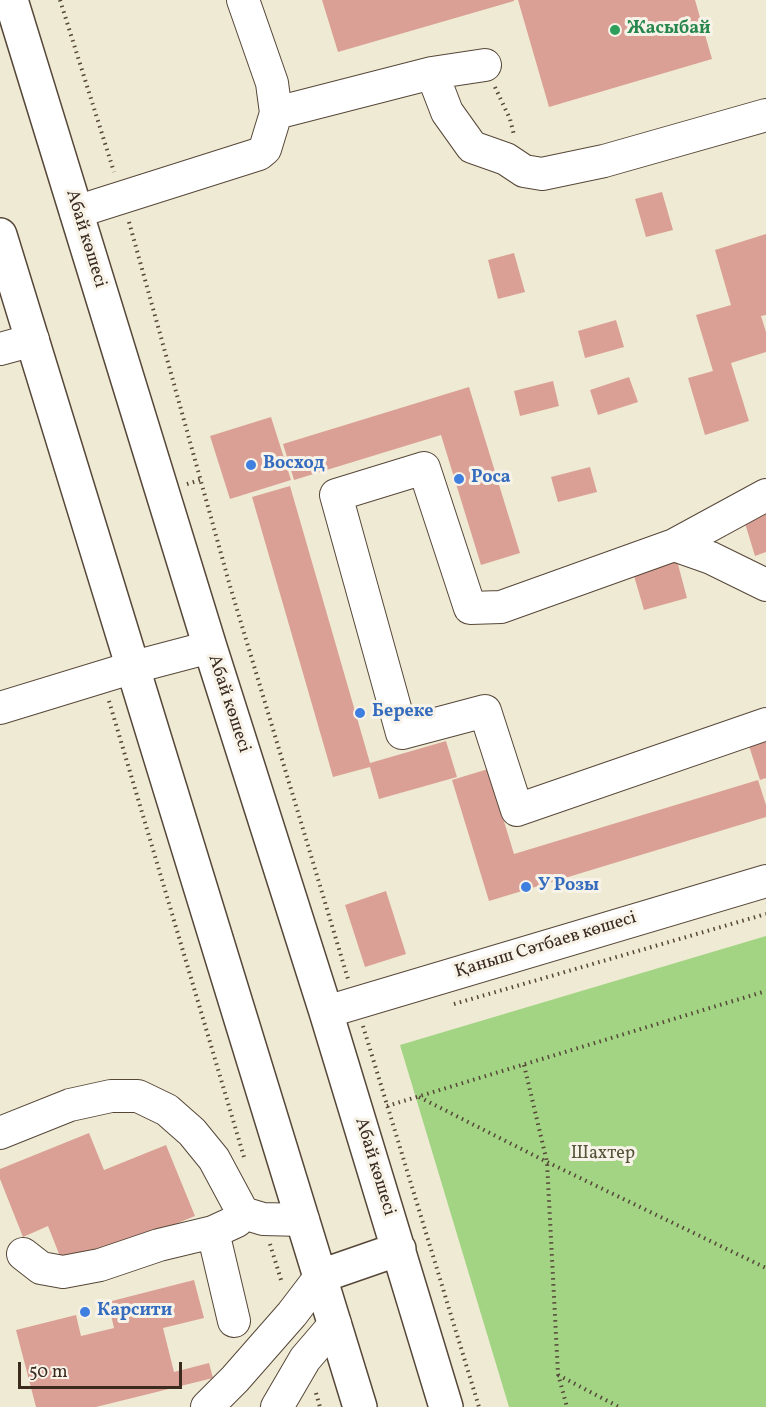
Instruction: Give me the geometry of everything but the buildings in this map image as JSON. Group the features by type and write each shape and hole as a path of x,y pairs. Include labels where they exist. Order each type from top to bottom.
{"main road":[{"name":"Абай көшесі","path":"11,0 210,647 348,1015 399,1249 446,1407"},
{"path":"0,235 360,1407"},
{"path":"321,1276 399,1249"}],"street":[{"path":"76,212 259,154 265,149 276,113 272,83 243,0"},
{"path":"276,113 432,73 485,65"},
{"path":"432,73 447,112 472,147 506,159 524,171 542,174 604,161 766,115"},
{"path":"0,349 33,340"},
{"path":"766,495 674,545 501,607 470,608 424,468 336,495 402,733 485,711 517,810 766,724"},
{"path":"674,545 711,558 766,585"},
{"path":"0,708 134,667 210,647"},
{"name":"Қаныш Сәтбаев көшесі","path":"348,1015 766,881"},
{"path":"0,1133 70,1105 111,1095 138,1095 167,1110 192,1132 214,1159 253,1216"},
{"path":"23,1254 41,1268 63,1272 100,1265 148,1249 213,1232 253,1216 303,1220"},
{"path":"213,1232 234,1321"},
{"path":"207,1407 292,1314 321,1276"},
{"path":"277,1407 305,1359 335,1324"}],"path":[{"path":"60,0 122,197 348,1015 387,1106 479,1407"},
{"path":"485,65 510,119 524,171"},
{"path":"102,677 246,1162"},
{"path":"444,1007 766,914"},
{"path":"387,1106 766,992"},
{"path":"348,1015 375,1027"},
{"path":"524,1065 547,1162 558,1374 567,1407"},
{"path":"418,1097 766,1268"},
{"path":"253,1216 292,1314"},
{"path":"305,1359 320,1407"},
{"path":"558,1374 619,1407"}],"green space":[{"name":"Шахтер","path":"766,936 766,1407 509,1407 400,1045"}],"place":[{"name":"Жасыбай","path":"615,30"},
{"name":"Восход","path":"251,465"},
{"name":"Роса","path":"459,479"},
{"name":"Береке","path":"360,713"},
{"name":"У Розы","path":"526,887"},
{"name":"Карсити","path":"85,1312"}]}
